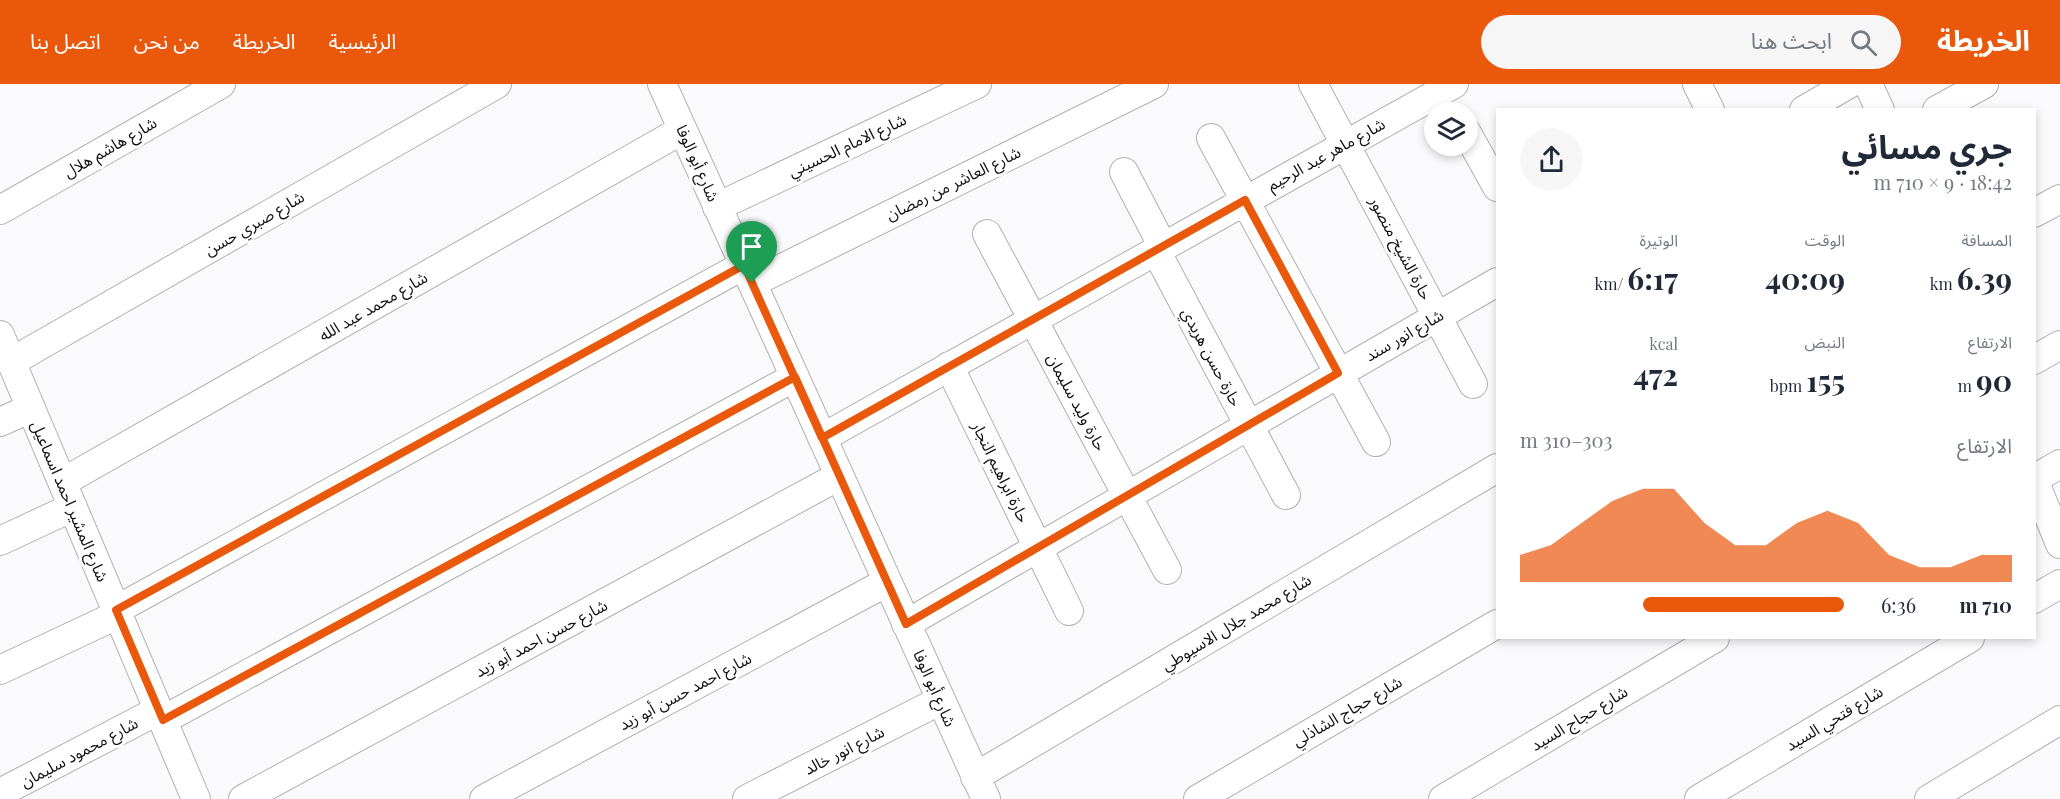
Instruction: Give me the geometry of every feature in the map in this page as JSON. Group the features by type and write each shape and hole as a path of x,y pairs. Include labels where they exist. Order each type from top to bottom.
{"street":[{"name":"شارع هاشم هلال","path":"0,210 221,84"},
{"name":"شارع صبري حسن","path":"12,362 497,84"},
{"name":"شارع الامام الحسيني","path":"717,207 977,84"},
{"name":"شارع العاشر من رمضان","path":"0,670 117,613 748,274 1154,84"},
{"name":"حارة الشيخ منصور","path":"1313,84 1473,384"},
{"path":"1697,84 1709,108"},
{"path":"1807,108 1849,84"},
{"path":"1868,84 1879,108"},
{"path":"1940,108 1983,84"},
{"name":"شارع أبو الوفا","path":"670,87 682,130 980,788"},
{"name":"شارع ماهر عبد الرحيم","path":"822,438 1158,247 1345,144 1448,93"},
{"name":"شارع محمد عبد الله","path":"0,541 68,494 682,130"},
{"path":"1211,138 1376,442"},
{"path":"1478,153 1496,185"},
{"name":"حارة حسن هريدي","path":"1124,172 1158,247 1286,495"},
{"path":"2036,212 2060,199"},
{"name":"حارة وليد سليمان","path":"987,234 1167,570"},
{"name":"شارع انور سند","path":"906,624 1496,283"},
{"name":"شارع المشير احمد اسماعيل","path":"0,335 196,799"},
{"path":"2036,359 2060,345"},
{"name":"حارة ابراهيم النجار","path":"949,366 1069,611"},
{"name":"شارع محمود سليمان","path":"0,793 161,715 795,377"},
{"path":"0,422 31,408"},
{"path":"2036,478 2060,464"},
{"name":"شارع محمد جلال الاسيوطي","path":"980,788 1496,469"},
{"name":"شارع حسن احمد أبو زيد","path":"243,799 839,476"},
{"path":"2036,484 2060,544"},
{"name":"شارع احمد حسن أبو زيد","path":"484,799 887,582"},
{"path":"2036,598 2060,584"},
{"name":"شارع حجاج الشاذلي","path":"1198,799 1496,625"},
{"name":"شارع حجاج السيد","path":"1443,799 1712,639"},
{"name":"شارع فتحي السيد","path":"1699,799 1968,639"},
{"name":"شارع انور خالد","path":"747,799 940,700"},
{"path":"1929,799 2060,720"}],"route":[{"path":"752,283 744,265 116,610 163,720 795,377 906,624 1338,373 1245,200 1155,249 822,438 752,283"}]}
